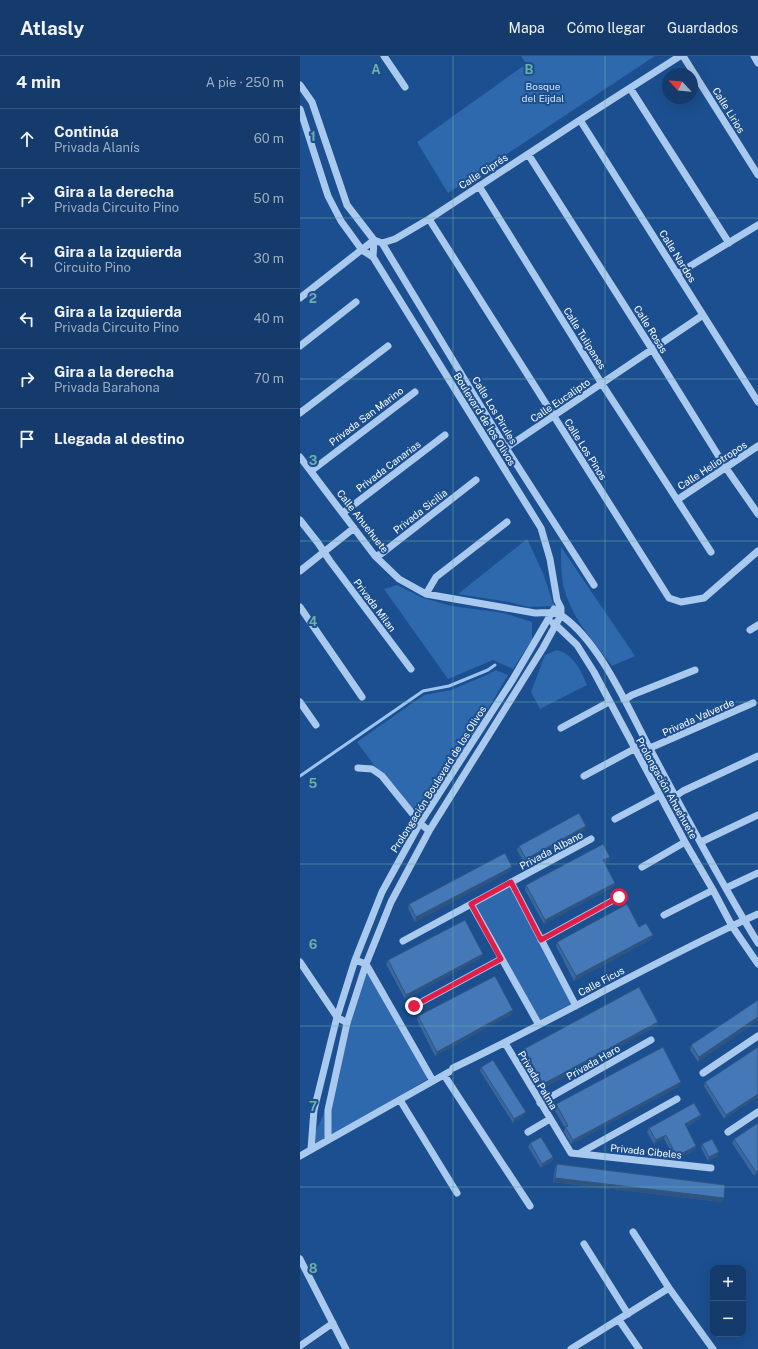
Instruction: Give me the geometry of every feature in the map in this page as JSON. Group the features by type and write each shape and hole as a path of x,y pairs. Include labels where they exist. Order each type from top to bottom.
{"street":[{"path":"384,56 405,86"},
{"name":"Calle Ciprés","path":"382,244 394,239 429,219 580,120 682,56"},
{"name":"Calle Lirios","path":"682,56 758,175"},
{"path":"754,56 758,63"},
{"path":"300,85 312,102 346,205 374,240 382,244"},
{"path":"630,88 729,243"},
{"name":"Boulevard de los Olivos","path":"300,109 328,196 341,221 362,250 373,257 541,528 550,559 561,608 561,615"},
{"name":"Calle Nardos","path":"580,120 758,401"},
{"name":"Calle Rosas","path":"528,154 726,468 758,514"},
{"name":"Calle Tulipanes","path":"479,186 602,384 711,552"},
{"name":"Calle Los Pinos","path":"429,219 669,598 681,602 704,598 758,551"},
{"path":"677,274 758,225"},
{"path":"300,298 374,240"},
{"path":"373,257 374,240"},
{"name":"Calle Los Pirules","path":"382,244 506,448 594,585"},
{"path":"300,346 356,302"},
{"name":"Calle Eucalipto","path":"506,448 703,315"},
{"path":"300,413 388,346"},
{"name":"Privada San Marino","path":"312,472 319,464 415,392"},
{"name":"Privada Canarias","path":"343,513 445,435"},
{"name":"Calle Heliotropos","path":"677,500 758,446"},
{"name":"Calle Ahuehuete","path":"300,457 375,556 399,579 426,594 535,613 553,612 561,615"},
{"name":"Privada Sicilia","path":"375,556 381,554 476,480"},
{"name":"Privada Milan","path":"300,520 411,668"},
{"path":"426,594 436,577 508,522"},
{"path":"300,571 354,528"},
{"path":"553,612 558,600"},
{"path":"300,607 362,697"},
{"name":"Prolongación Boulevard de los Olivos","path":"311,1149 314,1110 337,1016 355,960 382,892 420,823 513,679 553,612"},
{"name":"Calle Ahuehuete","path":"535,613 556,625"},
{"name":"Prolongación Boulevard de los Olivos","path":"328,1140 328,1110 347,1023 366,964 391,902 429,831 561,615"},
{"name":"Prolongación Ahuehuete","path":"561,615 581,634 599,656 726,888 758,943"},
{"name":"Prolongación Ahuehuete","path":"556,625 577,645 594,672 634,749 732,926 757,960"},
{"path":"750,630 758,625"},
{"path":"624,700 632,695 695,670"},
{"path":"300,702 316,725"},
{"path":"561,728 609,702"},
{"name":"Privada Valverde","path":"650,748 754,703"},
{"path":"584,776 634,749"},
{"path":"676,796 683,791 758,756"},
{"path":"358,768 372,769 382,776 420,823 429,831"},
{"path":"615,819 660,795"},
{"path":"701,842 758,816"},
{"name":"Privada Albano","path":"403,941 591,839"},
{"path":"642,867 685,842"},
{"path":"726,888 758,873"},
{"path":"511,882 576,1006"},
{"path":"664,915 713,890"},
{"path":"541,940 619,897"},
{"path":"471,904 539,1025"},
{"name":"Calle Ficus","path":"300,1156 449,1072 671,956 758,914"},
{"path":"414,1006 501,959"},
{"path":"355,960 366,964 433,1081"},
{"path":"300,962 337,1016 347,1023"},
{"path":"703,1074 758,1036"},
{"name":"Privada Haro","path":"542,1102 651,1040"},
{"name":"Privada Palma","path":"505,1043 542,1102 550,1119 571,1153 579,1154"},
{"path":"449,1072 530,1206"},
{"name":"Privada Cibeles","path":"579,1154 677,1099"},
{"path":"400,1100 457,1193"},
{"path":"728,1132 758,1112"},
{"path":"528,1132 550,1119"},
{"name":"Privada Cibeles","path":"579,1154 711,1168"},
{"path":"633,1232 669,1288 713,1349"},
{"path":"584,1244 628,1314"},
{"path":"300,1260 346,1349"},
{"path":"571,1349 669,1288"},
{"path":"619,1320 639,1349"},
{"path":"300,1346 333,1323"}],"green space":[{"name":"Bosque del Eijdal","path":"521,56 655,56 448,193 417,142 526,64"},
{"path":"527,539 543,573 554,606 528,607 509,602 458,594"},
{"path":"561,547 635,656 612,666 583,628 566,596 561,570"},
{"path":"397,585 423,598 452,606 504,613 532,622 532,640 513,669 493,660 448,679 384,589"},
{"path":"557,650 568,655 576,663 587,685 540,709 531,692 545,655"},
{"path":"495,670 508,675 419,826 357,742 424,695 451,690"},
{"path":"512,883 574,1002 537,1022 471,905"},
{"path":"366,964 431,1077 305,1153 323,1116 347,1023"}],"building":[{"path":"579,813 586,826 526,859 519,846"},
{"path":"603,844 610,857 603,860 615,883 545,920 526,885"},
{"path":"505,853 512,867 416,917 409,904"},
{"path":"627,904 639,927 646,923 653,935 576,976 557,942"},
{"path":"465,920 483,954 406,995 388,960"},
{"path":"495,976 513,1010 437,1052 418,1016"},
{"path":"639,987 658,1022 543,1084 524,1049"},
{"path":"758,1000 758,1017 699,1057 691,1045"},
{"path":"663,1047 681,1082 573,1140 565,1127 568,1126 556,1104"},
{"path":"758,1047 758,1094 726,1115 705,1082"},
{"path":"493,1060 526,1112 514,1119 481,1067"},
{"path":"694,1103 701,1115 685,1124 696,1146 679,1155 676,1155 666,1135 656,1140 649,1128"},
{"path":"758,1123 758,1170 756,1172 734,1139"},
{"path":"541,1137 553,1157 542,1164 530,1143"},
{"path":"712,1139 719,1152 709,1157 702,1144"},
{"path":"557,1164 725,1185 724,1198 555,1178"}],"waterway":[{"path":"300,776 423,691 449,686 488,670 495,665"}],"route":[{"path":"414,1006 501,959 471,904 511,882 541,940 619,897"}]}
